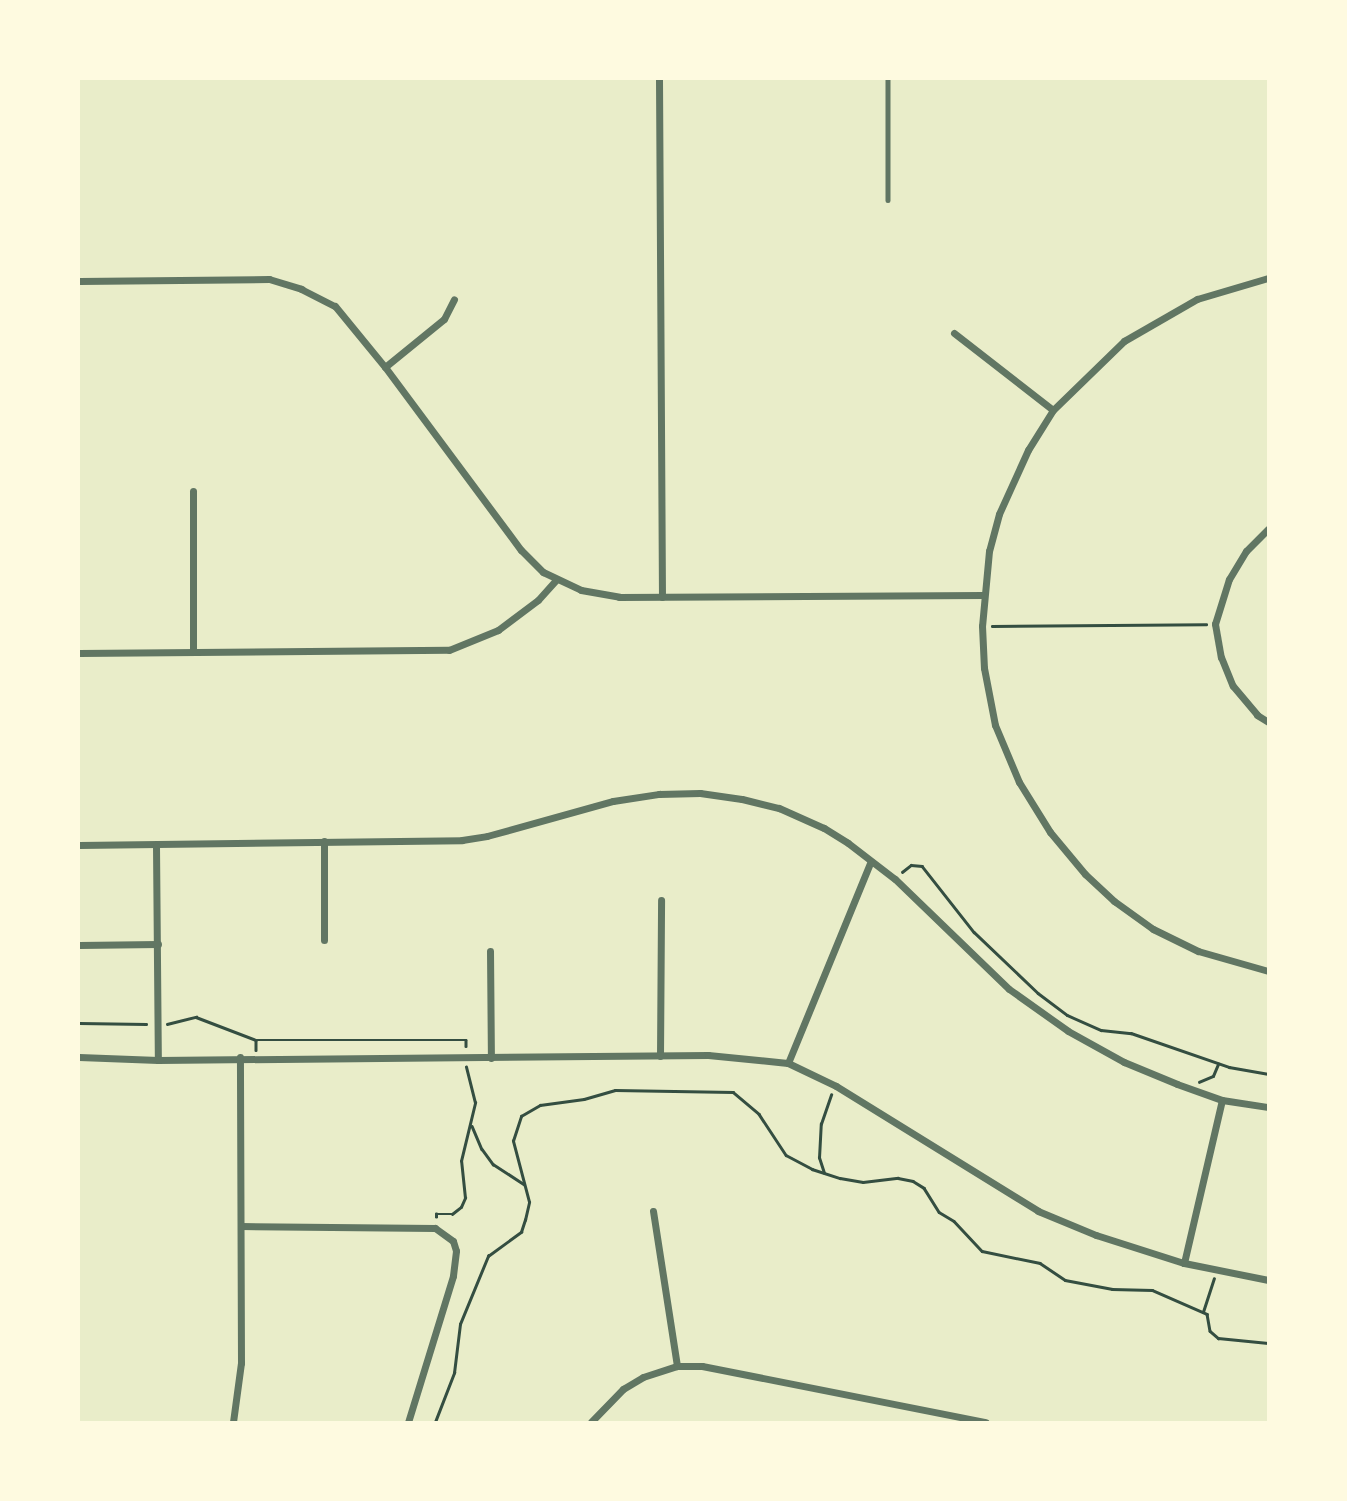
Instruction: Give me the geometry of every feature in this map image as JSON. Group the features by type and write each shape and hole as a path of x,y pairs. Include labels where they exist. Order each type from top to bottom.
{"street":[{"path":"659,79 662,597"},
{"path":"1268,278 1197,299 1135,334 1090,371 1053,410 1028,450 999,514 989,551 982,626 985,668 995,725 1018,782 1050,832 1085,874 1114,901 1153,929 1198,951 1268,971"},
{"path":"79,281 269,279 301,289 335,306 385,367 520,550 556,580 602,595 983,595"},
{"path":"385,367 444,319 454,299"},
{"path":"954,333 1053,410"},
{"path":"193,491 193,652"},
{"path":"1268,528 1246,551 1229,579 1215,624 1221,657 1233,686 1257,715 1268,722"},
{"path":"79,653 449,650 498,630 538,600 556,580"},
{"path":"79,845 156,846 475,839 613,801 659,794 700,793 779,808 824,828 895,879 1009,989 1040,1012 1124,1062 1222,1100 1268,1107"},
{"path":"324,841 324,940"},
{"path":"156,846 158,1060"},
{"path":"788,1063 871,861"},
{"path":"660,1056 661,900"},
{"path":"79,945 158,944"},
{"path":"491,951 491,1058"},
{"path":"79,1057 158,1060 240,1057 660,1056 743,1057 788,1063 836,1086 1038,1210 1096,1235 1184,1263 1268,1280"},
{"path":"233,1422 241,1363 240,1057"},
{"path":"1184,1263 1222,1100"},
{"path":"653,1211 677,1366"},
{"path":"241,1226 435,1228 453,1241 456,1251 453,1276 408,1422"},
{"path":"592,1422 623,1389 643,1377 677,1366 728,1368 986,1422"}],"lane":[{"path":"888,79 888,201"}],"path":[{"path":"982,626 1215,624"},
{"path":"895,879 911,864 922,866 975,932 1038,993 1068,1015 1101,1030 1131,1033 1229,1067 1268,1074"},
{"path":"79,1023 173,1024 196,1017 256,1040 466,1040 467,1078 475,1103 461,1161 465,1198 461,1207 452,1214 436,1213 435,1228"},
{"path":"255,1057 256,1040"},
{"path":"824,1173 819,1158 821,1124 836,1086"},
{"path":"435,1422 454,1373 460,1325 488,1256 521,1232 525,1220 528,1202 513,1141 521,1116 540,1105 584,1099 614,1090 733,1092 759,1114 786,1155 824,1173 863,1182 898,1178 913,1181 924,1188 939,1212 954,1222 982,1251 1040,1264 1065,1280 1112,1289 1152,1290 1207,1314 1210,1331 1218,1338 1268,1343"},
{"path":"471,1124 482,1149 493,1164 524,1184"},
{"path":"1203,1312 1210,1296 1215,1270"}]}
